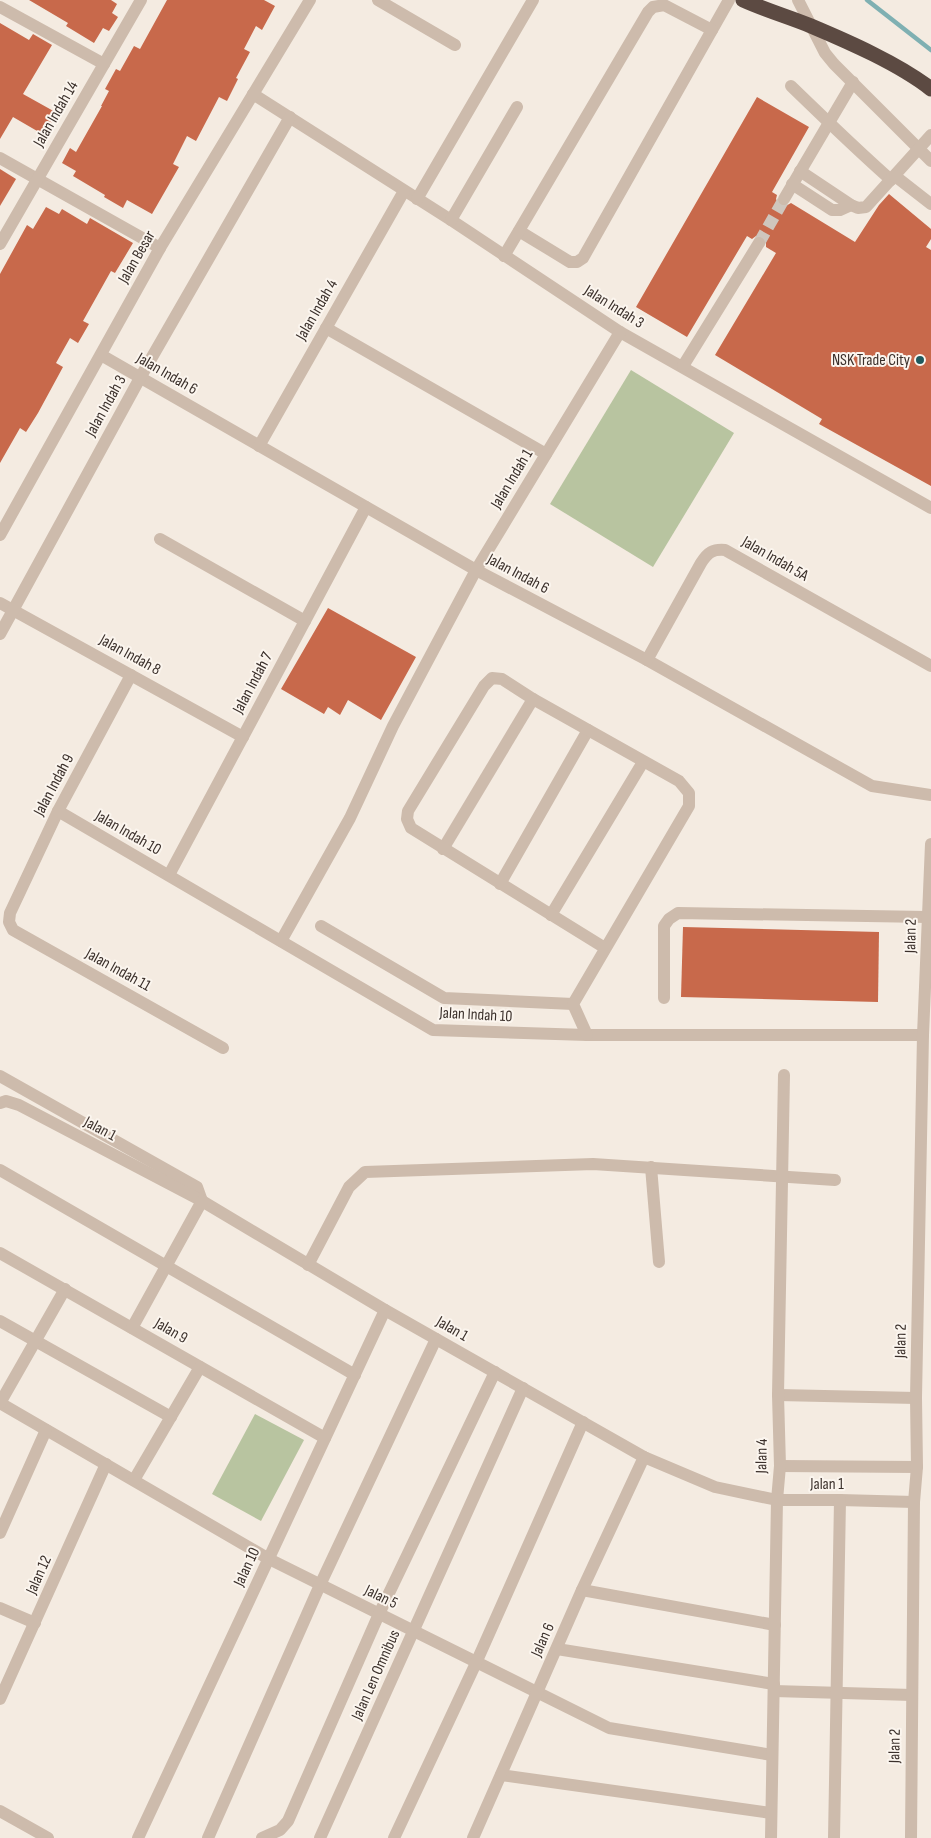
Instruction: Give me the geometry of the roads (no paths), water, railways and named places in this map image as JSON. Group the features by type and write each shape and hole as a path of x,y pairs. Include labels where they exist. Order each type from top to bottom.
{"highway":[{"path":"743,0 811,26 860,49 931,89"}],"street":[{"name":"Jalan Indah 14","path":"0,244 141,0"},
{"name":"Jalan Besar","path":"0,536 160,248 310,0"},
{"path":"378,0 456,45"},
{"path":"417,199 533,0"},
{"path":"519,231 570,262 577,262 582,258 729,0"},
{"path":"798,0 825,53 931,161"},
{"path":"504,256 648,12 653,8 664,5 712,30"},
{"path":"0,7 104,64"},
{"path":"784,199 853,82"},
{"path":"791,86 858,152 931,204"},
{"name":"Jalan Indah 3","path":"253,94 451,220 620,332 931,508"},
{"path":"451,220 517,107"},
{"name":"Jalan Indah 3","path":"0,634 140,378 290,118"},
{"path":"800,171 851,205 858,208 866,207 931,134"},
{"path":"0,158 160,248"},
{"path":"792,184 832,210 840,210 851,205"},
{"name":"Jalan Indah 4","path":"259,446 404,191"},
{"path":"683,366 759,243"},
{"path":"326,328 546,454"},
{"name":"Jalan Indah 1","path":"281,941 350,818 393,726 476,570 620,332"},
{"name":"Jalan Indah 6","path":"100,355 476,570 647,660 872,786 931,796"},
{"name":"Jalan Indah 7","path":"169,875 366,507"},
{"path":"160,539 305,621"},
{"name":"Jalan Indah 5A","path":"647,660 698,568 707,555 715,549 725,550 931,666"},
{"name":"Jalan Indah 8","path":"0,603 243,736"},
{"name":"Jalan Indah 9","path":"10,913 58,811 131,675"},
{"path":"573,1004 689,806 689,793 679,781 533,699 502,679 492,678 484,686 408,811 407,819 411,828 443,849 605,948"},
{"path":"443,849 533,699"},
{"path":"500,884 588,730"},
{"path":"551,915 643,762"},
{"name":"Jalan Indah 10","path":"58,811 433,1030 587,1035 926,1038"},
{"name":"Jalan 2","path":"911,1838 914,1502 918,1467 916,1398 929,948 927,917 931,844"},
{"name":"Jalan Indah 11","path":"10,913 9,922 13,930 223,1048"},
{"path":"664,998 664,926 669,919 678,913 927,917"},
{"path":"322,926 444,998 573,1004"},
{"path":"573,1004 587,1035"},
{"path":"0,1076 197,1187 202,1201 132,1328"},
{"name":"Jalan 4","path":"771,1838 777,1500 780,1466 778,1395 784,1076"},
{"name":"Jalan 1","path":"0,1103 6,1101 18,1105 202,1201 385,1310 644,1457 715,1487 777,1500 914,1502"},
{"path":"308,1265 349,1187 365,1172 593,1164 835,1180"},
{"path":"651,1167 659,1262"},
{"path":"0,1170 355,1375"},
{"name":"Jalan 9","path":"0,1253 325,1438"},
{"path":"0,1403 64,1290"},
{"name":"Jalan 10","path":"138,1838 385,1310"},
{"path":"0,1321 171,1417"},
{"path":"208,1838 320,1585 436,1339"},
{"path":"134,1480 200,1368"},
{"path":"262,1838 280,1830 288,1821 379,1614 494,1372"},
{"name":"Jalan Len Omnibus","path":"320,1838 524,1388"},
{"path":"778,1395 916,1398"},
{"name":"Jalan 5","path":"0,1403 268,1559 609,1728 772,1754"},
{"path":"394,1838 476,1663 583,1422"},
{"path":"0,1533 46,1430"},
{"name":"Jalan 6","path":"474,1838 582,1590 644,1457"},
{"name":"Jalan 12","path":"0,1699 106,1464"},
{"path":"780,1466 918,1467"},
{"path":"834,1838 840,1500"},
{"path":"582,1590 774,1626"},
{"path":"0,1608 35,1623"},
{"path":"557,1648 774,1688 837,1693 912,1695"},
{"path":"500,1775 771,1813"},
{"path":"0,1811 48,1838"}],"waterway":[{"path":"867,0 931,50"}],"tunnel":[{"path":"759,243 784,199"}],"place":[{"name":"NSK Trade City","path":"920,360"}]}
